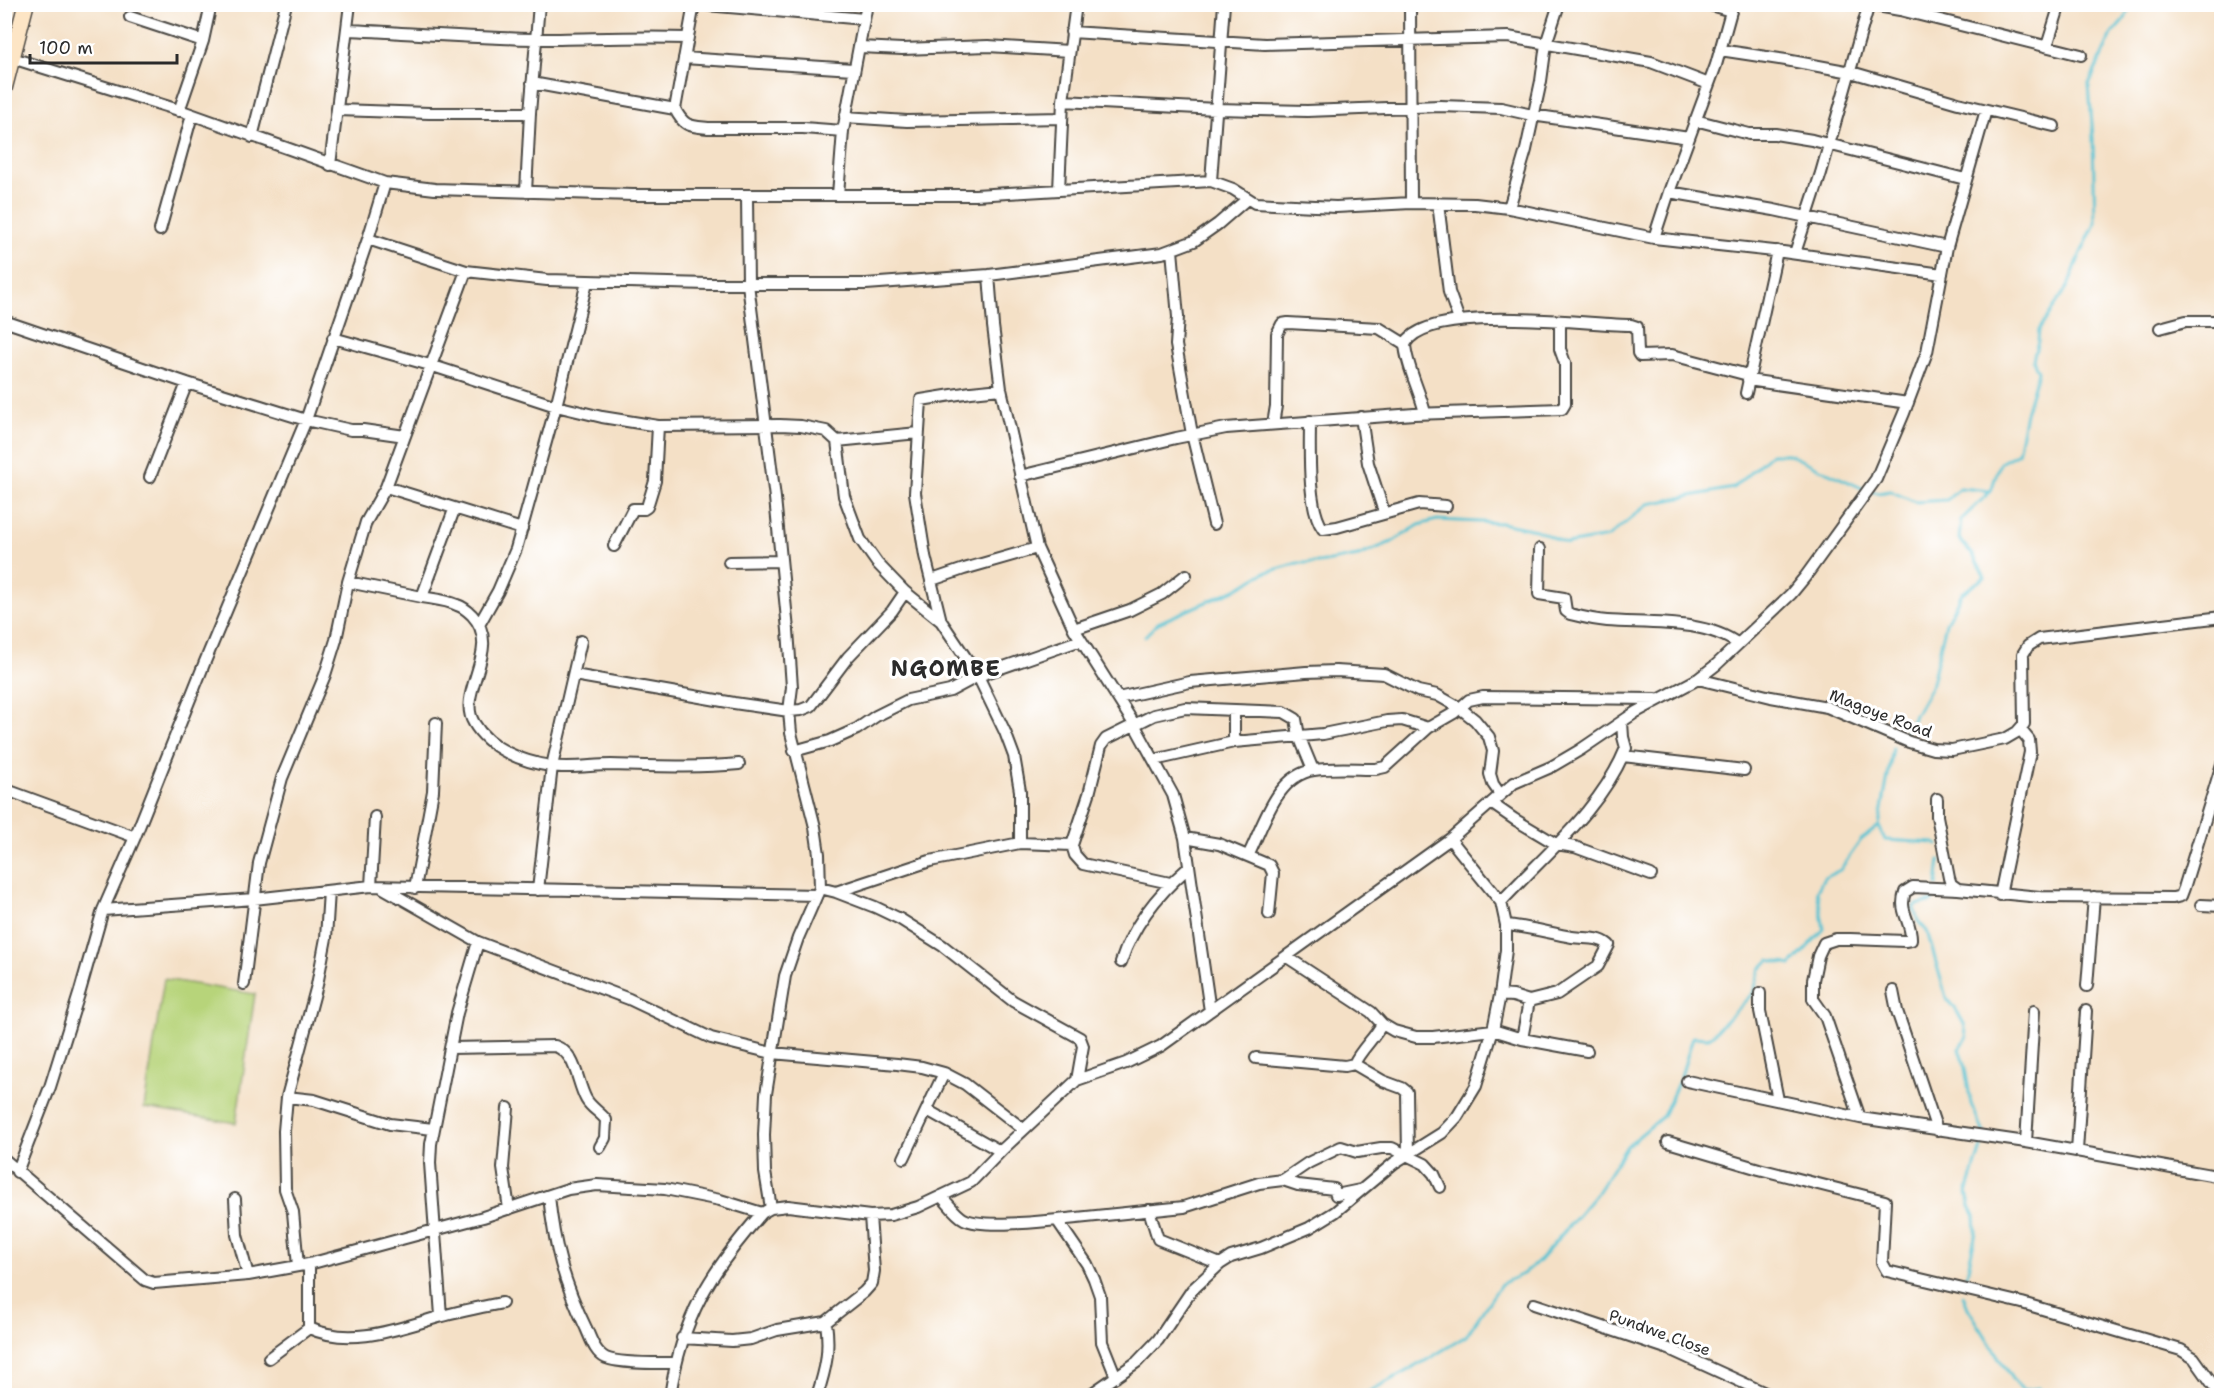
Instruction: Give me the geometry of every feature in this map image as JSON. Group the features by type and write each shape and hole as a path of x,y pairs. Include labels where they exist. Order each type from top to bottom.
{"main road":[{"path":"4,89 26,4"}],"street":[{"path":"179,111 203,41 211,4"},
{"path":"252,137 286,4"},
{"path":"330,165 350,4"},
{"path":"526,192 539,4"},
{"path":"843,131 694,126 681,121 675,109 687,38 694,4 864,19"},
{"path":"838,195 845,117 867,4"},
{"path":"1059,190 1063,101 1076,4"},
{"path":"1211,181 1224,4"},
{"path":"1410,4 1411,203"},
{"path":"1509,208 1523,160 1541,81 1546,44 1559,4"},
{"path":"1654,238 1709,84 1732,8 1707,4"},
{"path":"2047,46 2060,4"},
{"path":"1795,253 1851,72 1868,5 1900,10 2080,55"},
{"path":"130,17 203,41"},
{"path":"348,30 424,36 536,39 638,36 687,38"},
{"path":"1071,32 1265,44 1508,37 1651,62 1709,84"},
{"path":"860,47 902,49 988,46 1069,51"},
{"path":"1720,50 1851,72 1986,110 2054,126"},
{"path":"12,58 192,115 385,183 435,189 747,196 975,195 1211,181 1233,189 1255,203 1336,207 1438,203 1509,208 1654,238 1795,253 1942,274"},
{"path":"684,58 853,69"},
{"path":"532,83 675,109"},
{"path":"1063,101 1307,111 1440,106 1502,108 1532,115 1689,138"},
{"path":"338,110 530,113"},
{"path":"4,1159 145,1280 154,1283 248,1275 303,1265 509,1209 568,1189 597,1185 665,1189 766,1211 788,1206 870,1216 891,1215 918,1207 971,1182 1023,1129 1077,1080 1126,1063 1161,1046 1450,839 1500,794 1524,778 1551,767 1580,750 1659,699 1698,679 1775,610 1805,577 1876,479 1927,352 1947,247 1986,110"},
{"path":"160,230 192,115"},
{"path":"845,117 907,121 1062,118"},
{"path":"1695,120 1749,134 1775,134 1829,145 1965,179"},
{"path":"17,1172 50,1087 103,910 306,420 385,183"},
{"path":"1669,192 1947,247"},
{"path":"670,1395 682,1338 700,1296 716,1270 766,1211 764,1135 766,1094 772,1053 785,976 818,892 819,854 815,827 794,751 789,711 792,687 781,561 748,284 747,196"},
{"path":"368,239 466,271 547,280 866,284 989,275 1172,250 1194,241 1218,225 1246,199"},
{"path":"1438,203 1449,292 1460,320"},
{"path":"1172,250 1178,317 1176,345 1192,434 1214,524"},
{"path":"1746,393 1776,251"},
{"path":"244,984 259,863 282,778 325,675 336,640 348,582 366,522 386,487 466,271"},
{"path":"989,275 1001,389 1037,548 1074,629 1134,724 1173,795 1185,838 1210,1011"},
{"path":"480,623 508,569 522,529 587,282"},
{"path":"1425,413 1408,359 1406,344 1413,334 1428,327 1460,320 1534,319 1635,326 1637,327 1640,356 1678,357 1748,377 1908,403"},
{"path":"4,321 187,383 306,420 351,430 405,436"},
{"path":"1020,476 1192,434 1226,428 1425,413 1562,409 1565,404 1565,363 1560,349 1560,321"},
{"path":"2160,328 2186,321 2222,321"},
{"path":"1273,424 1276,406 1277,334 1282,324 1379,328 1406,344"},
{"path":"333,338 430,365 556,406 602,417 658,426 765,425 817,428 826,431 837,441 844,496 860,539 877,563 905,592 941,621 978,676 1005,732 1014,756 1020,791 1020,843"},
{"path":"150,477 187,383"},
{"path":"941,621 919,527 915,493 920,403 924,399 1001,389"},
{"path":"1361,417 1368,463 1384,512"},
{"path":"1310,421 1311,476 1321,526 1327,529 1338,527 1384,512 1419,504 1446,506"},
{"path":"614,546 633,509 647,507 655,481 658,426"},
{"path":"837,441 918,433"},
{"path":"386,487 454,510 522,529"},
{"path":"422,597 454,510"},
{"path":"932,580 1037,548"},
{"path":"1540,549 1539,594 1564,598 1566,612 1570,614 1605,621 1702,628 1720,632 1738,644"},
{"path":"729,562 781,561"},
{"path":"1074,629 1130,610 1162,594 1186,575"},
{"path":"348,582 458,605 480,623 484,634 469,707 473,722 483,735 502,751 552,766 697,768 739,764"},
{"path":"573,675 789,711 811,706 848,657 892,612 905,592"},
{"path":"2000,895 2031,752 2029,740 2020,729 2025,717 2023,654 2033,642 2039,639 2065,634 2222,617"},
{"path":"794,751 830,741 857,729 876,716 908,700 950,691 978,676 1081,640"},
{"path":"538,890 552,766 581,641"},
{"path":"1118,698 1190,682 1306,672 1384,674 1418,691 1437,695 1475,720 1489,737 1493,751 1490,774 1500,794"},
{"name":"Magoye Road","path":"1698,679 1771,697 1827,707 1909,742 1933,749 1952,750 1976,746 2005,739 2020,729"},
{"path":"1248,856 1283,788 1292,779 1313,770 1384,767 1428,728 1469,700 1483,697 1659,699"},
{"path":"1170,883 1083,864 1075,855 1072,845 1089,794 1101,746 1106,739 1154,714 1185,708 1284,712 1296,719 1299,736 1313,770"},
{"path":"1234,711 1234,742"},
{"path":"1154,760 1234,742 1323,734 1387,721 1402,720 1428,728"},
{"path":"1501,902 1585,815 1612,778 1626,748 1622,722"},
{"path":"415,888 434,791 436,723"},
{"path":"1623,756 1744,770"},
{"path":"1860,1118 1825,1016 1813,999 1813,980 1818,956 1824,943 1836,939 1905,942 1911,940 1911,933 1901,903 1905,892 1913,887 2040,897 2173,898 2181,896 2222,764"},
{"path":"4,789 135,837"},
{"path":"1937,799 1937,816 1949,878 1951,884 1958,889"},
{"path":"1491,802 1556,844 1575,847 1652,874"},
{"path":"375,817 377,887"},
{"path":"1185,838 1220,844 1269,865 1272,868 1269,914"},
{"path":"1088,1395 1137,1362 1158,1340 1192,1290 1220,1264 1231,1257 1261,1248 1310,1228 1364,1190 1394,1163 1442,1133 1457,1117 1476,1086 1493,1030 1506,950 1506,925 1501,902 1450,839"},
{"path":"103,910 377,887 836,892 930,861 1020,843 1072,845"},
{"path":"1121,962 1135,928 1170,883 1188,868"},
{"path":"377,887 478,942 629,999 711,1038 772,1053 897,1064 944,1073 965,1084 1023,1129"},
{"path":"309,1328 303,1265 293,1212 285,1189 284,1131 287,1097 317,985 326,938 329,891"},
{"path":"836,892 875,907 900,920 942,946 1013,1001 1080,1038 1083,1046 1077,1080"},
{"path":"2087,986 2094,897"},
{"path":"2201,905 2222,906"},
{"path":"1500,995 1529,1001 1557,994 1598,966 1609,945 1597,939 1574,938 1532,927 1506,925"},
{"path":"441,1316 430,1163 433,1129 457,1013 478,942"},
{"path":"1287,957 1371,1012 1382,1024 1394,1031 1416,1037 1433,1038 1493,1030 1522,1039 1587,1051"},
{"path":"1893,991 1897,1011 1937,1130"},
{"path":"1760,993 1760,1011 1778,1100"},
{"path":"1522,1039 1529,1001"},
{"path":"2026,1142 2034,1011"},
{"path":"2077,1151 2086,1011"},
{"path":"1354,1064 1358,1055 1372,1041 1382,1024"},
{"path":"451,1048 555,1046 565,1050 586,1099 606,1120 605,1138 600,1147"},
{"path":"1256,1058 1345,1066 1354,1064 1407,1092 1408,1155"},
{"path":"904,1158 944,1073"},
{"path":"1686,1081 1860,1118 2026,1142 2222,1177"},
{"path":"287,1097 314,1100 390,1124 433,1129"},
{"path":"508,1108 503,1168 509,1209"},
{"path":"927,1110 1000,1152"},
{"path":"1668,1143 1885,1201 1882,1262 1887,1271 2022,1303 2181,1350 2194,1358 2221,1395"},
{"path":"1282,1180 1308,1163 1341,1147 1357,1152 1392,1148 1425,1164 1434,1174 1440,1187"},
{"path":"941,1196 962,1218 973,1222 1028,1222 1184,1206 1259,1183 1282,1180 1298,1185 1334,1189 1336,1195 1364,1190"},
{"path":"549,1196 560,1266 574,1304 597,1352 607,1359 675,1364"},
{"path":"235,1199 237,1235 248,1275"},
{"path":"1149,1210 1158,1239 1220,1264"},
{"path":"682,1338 732,1341 751,1339 777,1330 826,1322 872,1283 874,1271 870,1216"},
{"path":"1057,1220 1088,1264 1094,1278 1100,1296 1102,1342 1116,1377"},
{"path":"309,1328 324,1335 348,1337 372,1335 441,1316 502,1303"},
{"name":"Pundwe Close","path":"1534,1304 1669,1349 1772,1395"},
{"path":"817,1395 828,1358 826,1322"},
{"path":"269,1358 309,1328"}],"green space":[{"path":"164,979 255,994 236,1123 144,1108"}],"waterway":[{"path":"1904,734 1931,687 1946,623 1962,593 1985,577 1973,555 1959,539 1961,520 1991,491 2000,463 2018,453 2026,413 2038,372 2033,360 2039,330 2068,286 2095,224 2089,84 2112,34 2125,19 2131,4"},
{"path":"1145,636 1158,623 1234,590 1264,573 1298,563 1319,563 1358,556 1392,542 1419,525 1437,520 1501,523 1536,530 1567,544 1608,537 1648,504 1733,488 1771,454 1788,454 1864,489"},
{"path":"1871,491 1878,493 1890,491 1915,502 1947,500 1960,488 1991,491"},
{"path":"1361,1396 1466,1336 1501,1284 1523,1274 1540,1260 1596,1194 1627,1146 1663,1116 1681,1076 1693,1037 1709,1038 1753,993 1760,969 1769,960 1791,965 1824,929 1817,891 1824,878 1840,870 1861,840 1879,826 1893,748"},
{"path":"1879,826 1885,840 1938,845"},
{"path":"1937,885 1940,860"},
{"path":"1935,894 1932,901 1914,908 1918,921 1927,931 1946,997 1964,1024 1967,1038 1959,1049 1965,1068 1971,1104 1984,1133"},
{"path":"1965,1283 1976,1232 1975,1216 1967,1193 1983,1141"},
{"path":"1963,1295 1968,1308 2012,1379 2023,1390 2039,1388 2045,1396"}],"district":[{"name":"NGOMBE","path":"946,668"}]}
